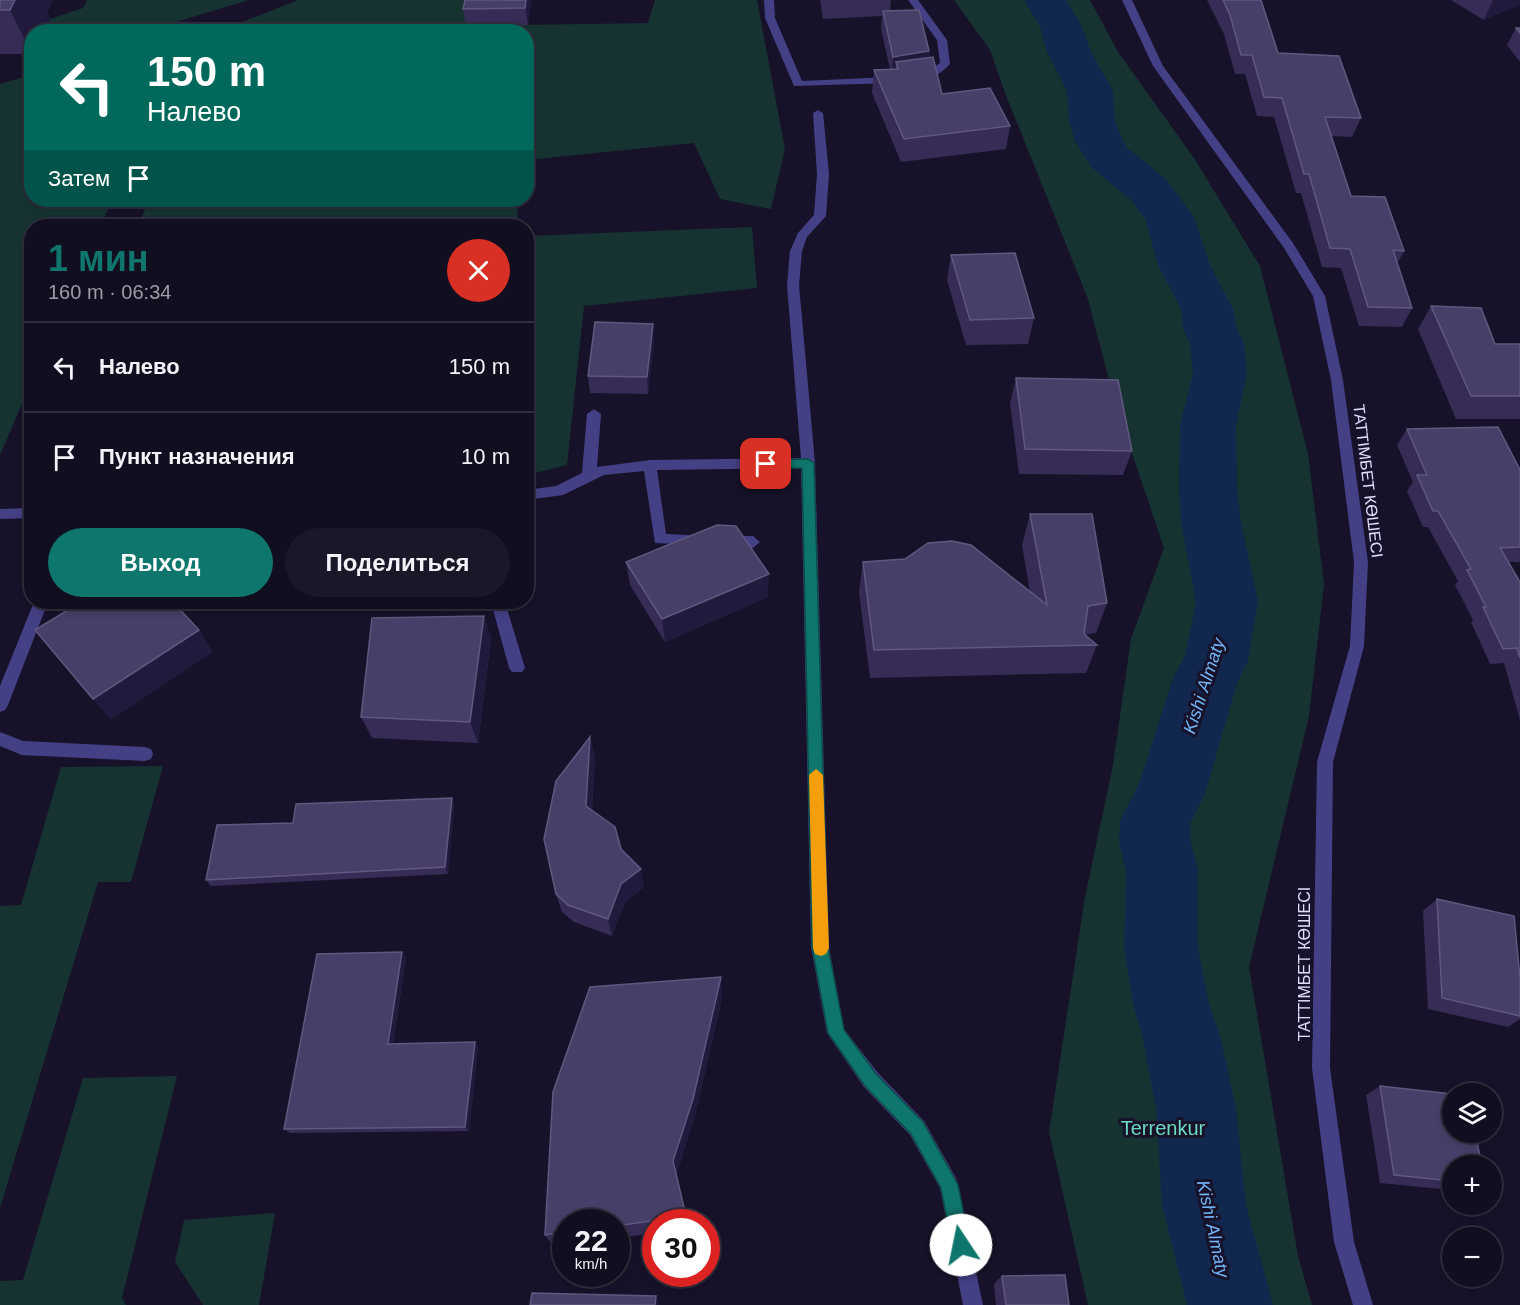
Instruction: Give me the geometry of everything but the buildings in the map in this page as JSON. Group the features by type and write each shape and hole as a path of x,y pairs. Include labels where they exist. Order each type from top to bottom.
{"street":[{"path":"769,0 770,18 798,84 893,80 930,75 945,63 942,40 913,0"},
{"name":"ТАТТІМБЕТ КӨШЕСІ","path":"1127,0 1158,66 1289,246 1319,296 1336,380 1361,562 1357,646 1325,762 1321,1068 1344,1242 1363,1305"},
{"path":"818,114 823,174 820,216 802,236 796,251 793,285 808,463 820,947 836,1033 870,1080 917,1128 949,1185 973,1305"},
{"path":"589,476 594,414"},
{"path":"534,494 558,491 602,470 651,465 808,463"},
{"path":"651,465 660,539 753,542"},
{"path":"0,514 24,513"},
{"path":"0,705 38,609"},
{"path":"500,609 517,668"},
{"path":"0,739 22,748 146,754"}],"green space":[{"path":"87,0 249,0 169,24 47,24 50,19 83,8"},
{"path":"298,0 471,0 467,24 237,24"},
{"path":"655,0 757,0 785,149 771,209 720,199 694,143 534,159 534,25 648,23"},
{"name":"Terrenkur","path":"954,0 1090,0 1118,52 1194,158 1260,266 1308,454 1324,584 1309,716 1249,967 1298,1256 1312,1305 1088,1305 1049,1132 1085,897 1113,765 1131,639 1164,548 1115,403 1088,299 990,50"},
{"path":"24,77 24,207 109,207 104,219 24,219 24,399 0,455 0,84"},
{"path":"146,207 518,207 517,219 141,219"},
{"path":"752,227 757,288 584,306 567,465 534,473 534,236"},
{"path":"163,766 131,882 98,882 0,1208 0,906 21,905 61,767"},
{"path":"177,1076 122,1298 126,1305 0,1305 0,1281 23,1280 83,1078"},
{"path":"275,1213 259,1305 203,1305 175,1262 184,1220"}],"waterway":[{"name":"Kіshі Almaty","path":"1045,0 1061,27 1069,52 1090,91 1092,121 1098,141 1108,157 1149,190 1169,217 1184,265 1207,309 1210,328 1217,343 1220,374 1208,425 1208,491 1211,522 1217,542 1227,602 1216,661 1206,678 1170,794 1155,821 1155,842 1162,872 1161,948 1171,1004 1181,1035 1196,1108 1204,1205 1230,1305"}],"slow traffic":[{"path":"816,775 821,948"}],"route":[{"path":"766,464 808,463 820,947 836,1033 870,1080 917,1128 949,1185 961,1245"}]}
